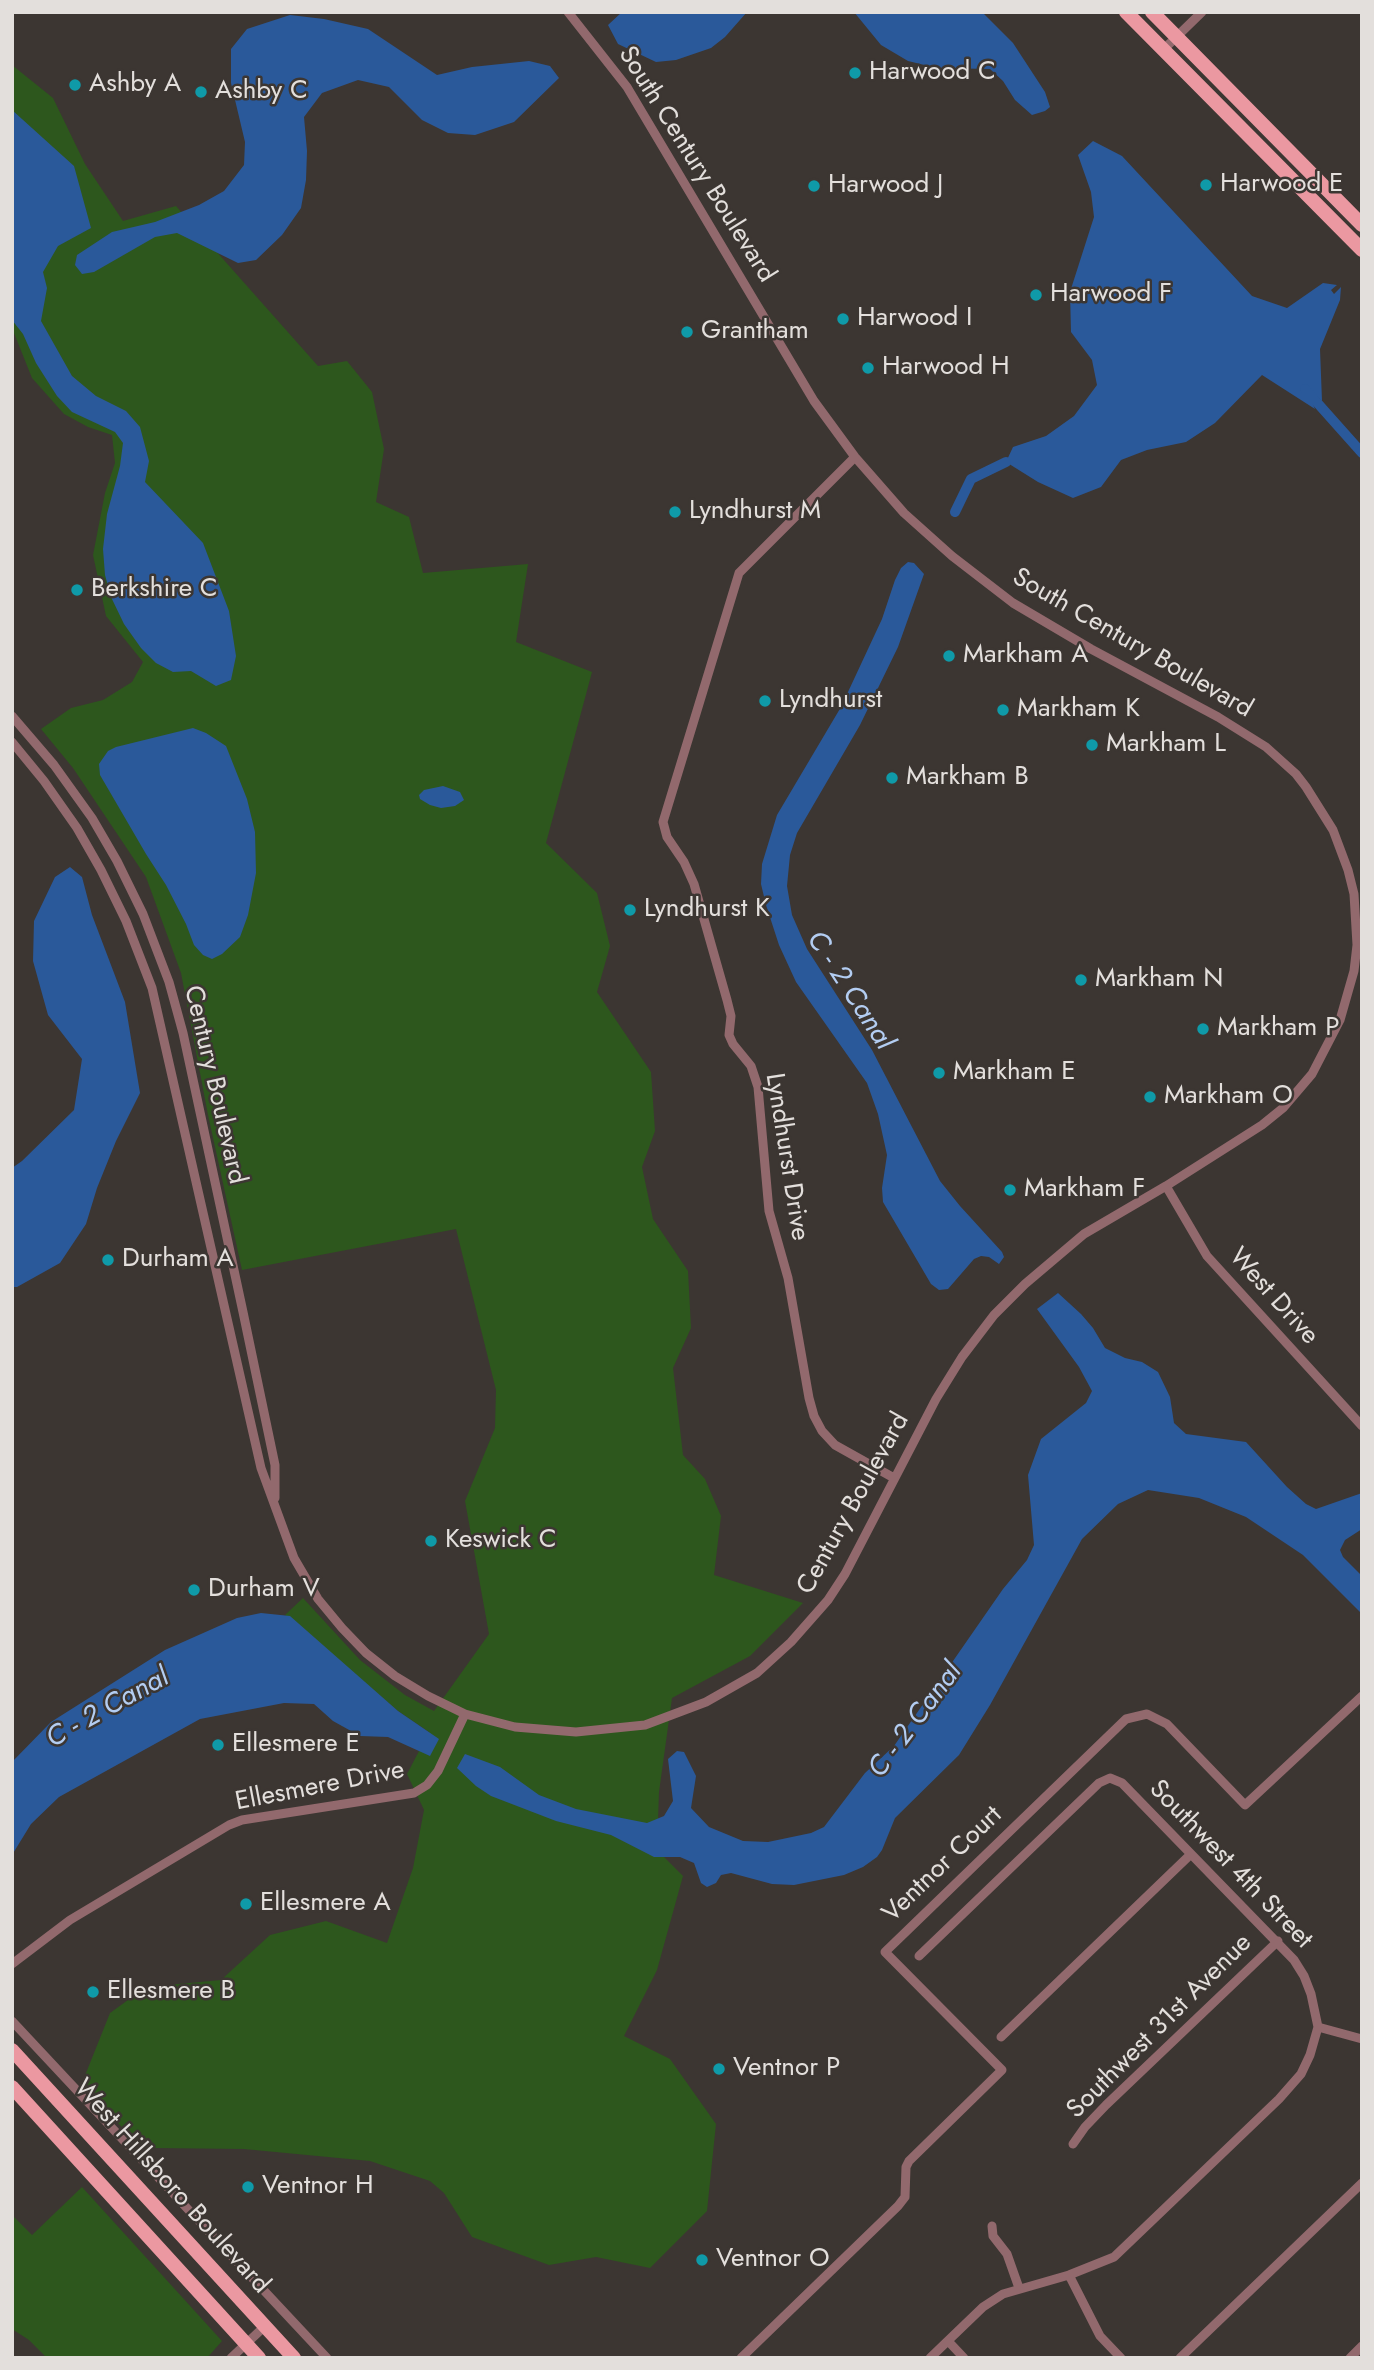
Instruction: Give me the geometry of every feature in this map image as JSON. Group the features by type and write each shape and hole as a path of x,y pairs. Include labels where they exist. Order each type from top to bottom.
{"main road":[{"path":"1126,12 1362,250"},
{"path":"1152,12 1362,225"},
{"name":"West Hillsboro Boulevard","path":"12,2050 294,2358"},
{"name":"West Hillsboro Boulevard","path":"12,2087 259,2358"}],"street":[{"name":"South Century Boulevard","path":"568,12 627,87 814,401 855,457 904,513 952,556 1013,603 1091,649 1218,717 1266,747 1296,774 1321,809 1341,850 1354,894 1357,945 1354,971 1340,1020 1326,1050 1312,1073 1283,1108"},
{"path":"1163,50 1202,12"},
{"name":"Lyndhurst Drive","path":"855,457 747,562 739,573 663,822 667,837 684,862 694,884 731,1016 729,1035 751,1066 758,1087 769,1211 788,1278 808,1398 814,1416 822,1432 835,1445 894,1478"},
{"name":"Century Boulevard","path":"12,716 54,765 92,818 143,914 169,982 183,1033 275,1465 275,1503"},
{"name":"Century Boulevard","path":"12,743 44,781 102,870 126,921 152,988 261,1468 294,1558 318,1599 366,1653 395,1676 466,1714 515,1727 576,1732 645,1725 734,1688 774,1660 828,1601 845,1574 936,1399 962,1357 994,1315 1064,1249 1118,1212 1166,1186 1262,1125 1283,1108"},
{"name":"West Drive","path":"1166,1186 1207,1256 1362,1426"},
{"name":"Ventnor Court","path":"741,2358 898,2206 905,2197 906,2167 909,2161 1002,2070 885,1952 1121,1722 1135,1715 1147,1714 1167,1724 1245,1805 1362,1696"},
{"name":"Ellesmere Drive","path":"12,1964 70,1920 229,1825 242,1820 414,1793 426,1785 438,1771 466,1714"},
{"name":"Southwest 4th Street","path":"919,1956 1102,1780 1110,1778 1122,1783 1278,1941 1304,1976 1318,2027"},
{"path":"1001,2037 1191,1854"},
{"name":"Southwest 31st Avenue","path":"1073,2144 1106,2105 1278,1941"},
{"path":"12,2021 327,2358"},
{"path":"930,2358 983,2307 1003,2294 1069,2275 1114,2257 1279,2099 1301,2074 1318,2027 1362,2039"},
{"path":"1180,2358 1360,2187"},
{"path":"992,2226 993,2236 1007,2255 1019,2288"},
{"path":"1069,2275 1100,2336 1121,2358"},
{"path":"231,2358 265,2326"},
{"path":"948,2341 964,2358"},
{"path":"1350,2358 1362,2346"}],"green space":[{"path":"12,65 53,98 85,164 123,221 176,206 318,366 347,361 372,392 384,449 376,502 409,517 423,573 528,564 516,642 592,672 546,843 597,893 610,946 597,992 651,1072 655,1131 642,1167 653,1219 688,1271 691,1328 673,1368 683,1455 705,1479 721,1516 714,1575 803,1603 750,1656 672,1698 659,1792 657,1850 683,1876 657,1970 624,2036 670,2059 716,2124 707,2211 650,2268 596,2257 549,2265 472,2237 444,2193 430,2181 370,2161 244,2149 152,2148 145,2153 82,2083 110,2013 146,1987 221,1980 270,1935 326,1921 387,1943 413,1868 424,1810 407,1774 429,1732 398,1711 285,1615 303,1598 360,1660 405,1695 434,1711 489,1634 465,1501 495,1428 496,1390 456,1229 242,1270 208,1115 181,973 146,877 73,768 41,729 71,708 103,700 132,682 143,662 106,616 93,555 105,493 115,463 112,435 88,427 64,414 32,378 12,328"},
{"path":"82,2187 222,2341 207,2358 47,2358 29,2340 12,2329 12,2215 32,2235"}],"water":[{"path":"622,12 747,12 725,37 711,48 676,60 656,62 618,44 608,25"},
{"path":"854,12 982,12 1013,43 1045,92 1050,107 1032,115 1015,100 1003,81 990,69 937,68 908,61 881,45"},
{"path":"290,15 368,29 437,75 472,67 529,61 550,66 559,78 514,122 475,135 448,133 422,120 389,87 358,80 322,93 304,117 307,151 301,208 282,235 256,260 238,263 177,233 155,237 94,272 82,274 75,265 77,255 112,232 155,222 199,205 224,191 244,165 245,142 231,83 231,49 247,29"},
{"path":"12,110 74,166 91,228 58,246 43,272 47,288 41,321 72,376 96,396 126,411 140,427 149,461 145,482 203,543 229,611 236,656 231,680 216,686 191,671 173,672 156,663 124,624 111,597 105,575 103,549 107,514 120,466 123,443 115,432 72,412 57,396 36,363 23,334 12,320"},
{"path":"1093,141 1122,156 1252,296 1287,308 1323,283 1337,285 1331,290 1334,294 1341,287 1340,300 1320,349 1322,401 1308,387 1306,389 1315,409 1262,375 1215,423 1186,442 1147,450 1121,460 1101,487 1073,498 1038,482 1006,462 1013,447 1046,436 1074,416 1097,385 1092,360 1071,332 1070,292 1094,217 1091,192 1078,155"},
{"path":"908,562 914,563 924,574 898,647 860,725 797,833 790,855 787,886 792,915 807,949 872,1050 940,1181 1004,1257 999,1264 989,1257 974,1259 948,1289 939,1290 931,1284 883,1202 882,1188 887,1155 878,1114 867,1083 796,982 779,945 761,884 762,864 777,815 841,707 882,619 895,580 901,568"},
{"path":"193,728 226,746 247,799 255,832 256,873 248,915 240,937 222,954 212,959 203,955 194,945 166,885 100,775 99,764 108,751 116,747"},
{"path":"443,786 460,792 464,800 455,806 441,808 420,799 419,795 424,790"},
{"path":"70,867 82,877 92,915 125,1002 140,1093 116,1141 86,1224 60,1263 17,1287 12,1287 12,1168 74,1110 82,1059 48,1015 33,961 34,921 55,877"},
{"path":"1058,1293 1093,1328 1105,1348 1125,1358 1142,1362 1158,1372 1170,1397 1174,1423 1186,1434 1246,1442 1287,1487 1316,1509 1362,1493 1362,1529 1345,1540 1340,1550 1343,1557 1362,1576 1362,1614 1303,1555 1246,1517 1199,1498 1148,1490 1118,1504 1082,1539 990,1705 959,1755 895,1818 877,1857 844,1875 794,1885 772,1884 731,1873 721,1875 716,1883 707,1887 701,1883 694,1863 680,1857 654,1857 611,1835 556,1821 491,1796 457,1768 465,1754 500,1767 539,1795 576,1809 647,1823 664,1816 673,1801 668,1759 677,1751 684,1752 696,1776 691,1808 709,1827 743,1841 768,1842 811,1833 824,1827 865,1773 894,1746 1003,1589 1027,1560 1034,1545 1028,1475 1041,1439 1086,1403 1092,1391 1079,1367 1037,1309"},
{"path":"261,1613 290,1616 398,1711 439,1739 430,1756 388,1737 360,1736 333,1721 314,1704 284,1703 200,1719 59,1797 31,1824 12,1855 12,1762 51,1722 165,1650 237,1618"}],"waterway":[{"path":"1305,389 1362,453"},
{"name":"C - 2 Canal","path":"955,512 971,479 1006,462"}],"place":[{"name":"Harwood C","path":"855,73"},
{"name":"Ashby A","path":"75,85"},
{"name":"Ashby C","path":"201,92"},
{"name":"Harwood E","path":"1206,185"},
{"name":"Harwood J","path":"814,186"},
{"name":"Harwood F","path":"1036,295"},
{"name":"Harwood I","path":"843,319"},
{"name":"Grantham","path":"687,332"},
{"name":"Harwood H","path":"868,368"},
{"name":"Lyndhurst M","path":"675,512"},
{"name":"Berkshire C","path":"77,590"},
{"name":"Markham A","path":"949,656"},
{"name":"Lyndhurst","path":"765,701"},
{"name":"Markham K","path":"1003,710"},
{"name":"Markham L","path":"1092,745"},
{"name":"Markham B","path":"892,778"},
{"name":"Lyndhurst K","path":"630,910"},
{"name":"Markham N","path":"1081,980"},
{"name":"Markham P","path":"1203,1029"},
{"name":"Markham E","path":"939,1073"},
{"name":"Markham O","path":"1150,1097"},
{"name":"Markham F","path":"1010,1190"},
{"name":"Durham A","path":"108,1260"},
{"name":"Keswick C","path":"431,1541"},
{"name":"Durham V","path":"194,1590"},
{"name":"Ellesmere E","path":"218,1745"},
{"name":"Ellesmere A","path":"246,1904"},
{"name":"Ellesmere B","path":"93,1992"},
{"name":"Ventnor P","path":"719,2069"},
{"name":"Ventnor H","path":"248,2187"},
{"name":"Ventnor O","path":"702,2260"}]}
